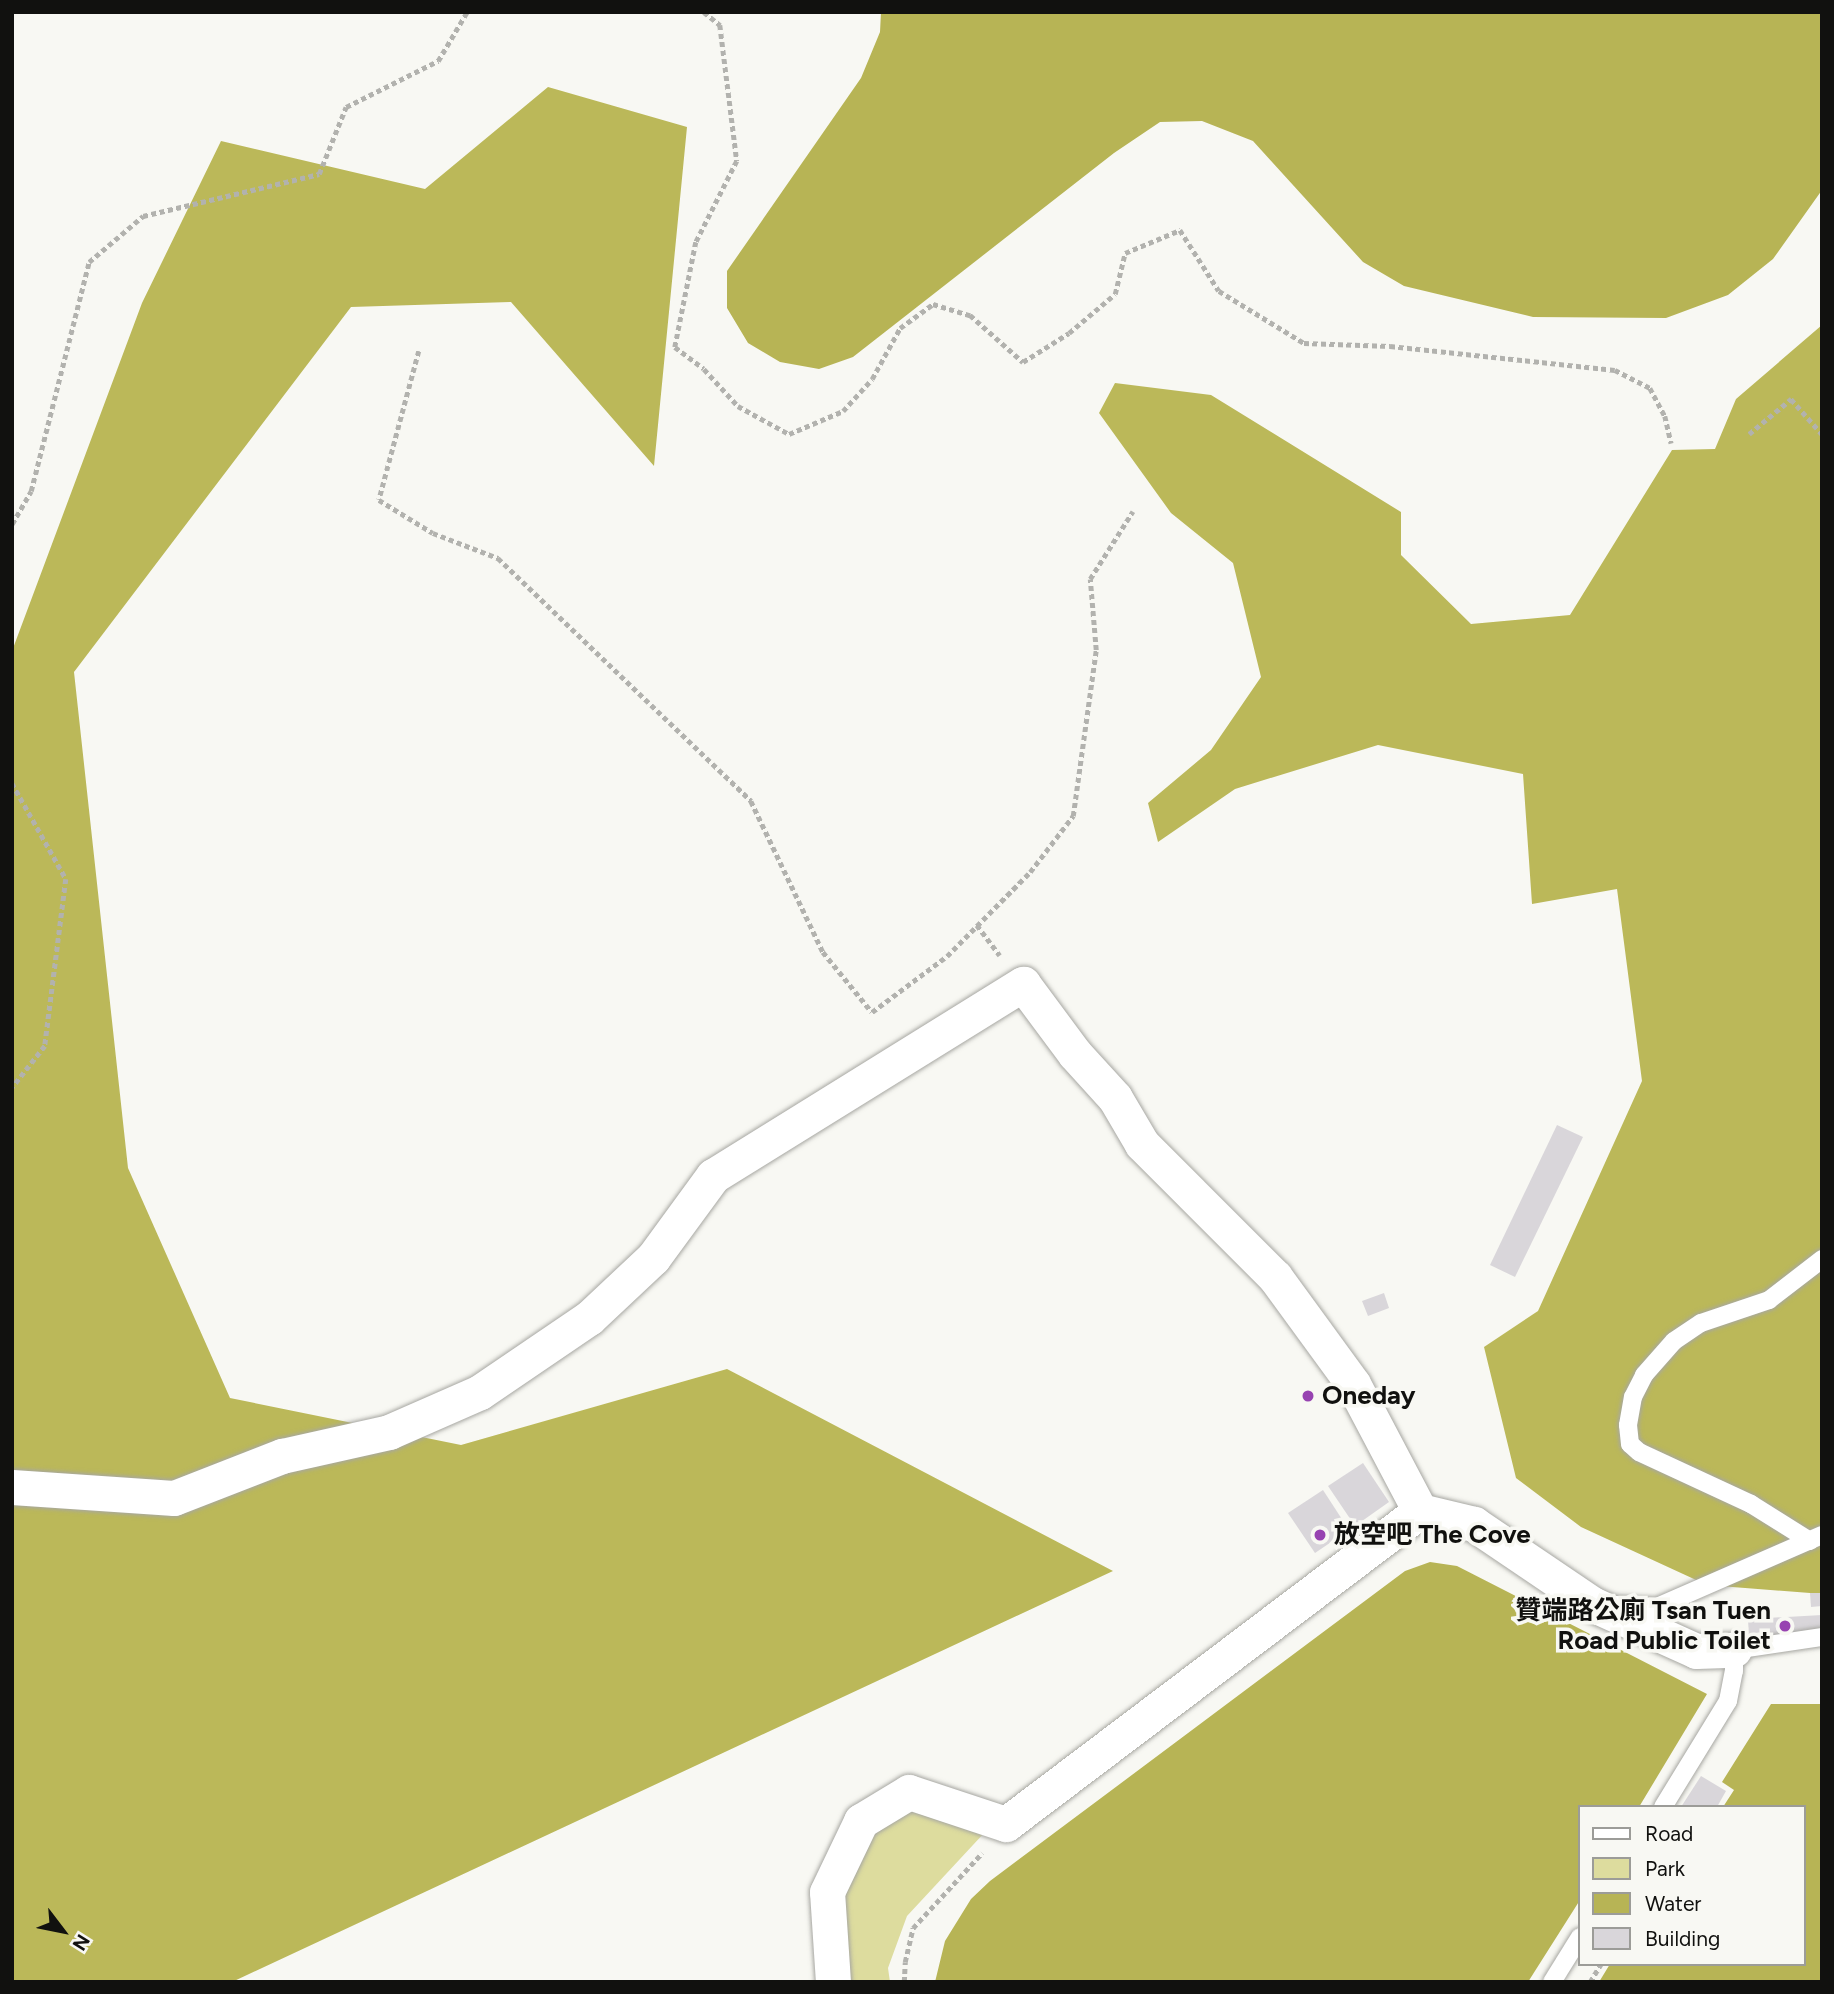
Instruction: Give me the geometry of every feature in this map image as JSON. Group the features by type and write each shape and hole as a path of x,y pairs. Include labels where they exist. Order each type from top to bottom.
{"street":[{"path":"12,1487 174,1498 282,1456 389,1432 480,1392 589,1318 653,1258 713,1176 1023,984 1075,1054 1115,1098 1142,1144 1275,1277 1353,1384 1420,1511 1474,1524 1592,1604 1696,1651 1734,1650"},
{"path":"833,1982 827,1892 861,1821 909,1792 1006,1824 1420,1511"}],"lane":[{"path":"1816,1538 1751,1504 1639,1452 1630,1444 1628,1425 1633,1397 1644,1375 1674,1341 1701,1323 1769,1300 1822,1259"},
{"path":"1592,1604 1657,1606 1816,1538"},
{"path":"1663,1805 1728,1701 1734,1671 1734,1650 1822,1637"},
{"path":"1552,1982 1578,1940"}],"path":[{"path":"12,524 31,491 89,262 143,216 319,174 346,107 438,61 467,12"},
{"path":"625,12 632,12"},
{"path":"704,12 720,25 737,161 696,242 675,347 704,369 738,406 789,434 843,411 872,379 900,328 933,304 970,315 1023,362 1069,333 1115,294 1125,253 1180,230 1219,291 1304,343 1390,346 1615,370 1650,388 1665,416 1671,443"},
{"path":"419,351 379,500 433,533 498,558 751,801 823,952 872,1012 947,956 1030,872 1073,816 1096,650 1090,579 1133,510"},
{"path":"1749,434 1790,399 1822,434"},
{"path":"12,783 66,879 45,1046 12,1088"},
{"path":"904,1982 905,1962 914,1928 1006,1824"},
{"path":"1590,1982 1600,1966"}],"green space":[{"path":"912,1807 986,1831 907,1916 888,1968 890,1982 850,1982 844,1890 868,1831"}],"shaded area":[{"path":"548,87 687,127 654,466 511,302 351,307 74,672 128,1168 230,1398 461,1445 727,1369 1113,1571 232,1982 12,1982 12,651 142,303 221,141 425,189"},
{"path":"1822,325 1822,1593 1810,1593 1707,1585 1581,1527 1516,1478 1484,1347 1538,1311 1642,1081 1617,889 1532,904 1523,774 1378,745 1235,789 1158,842 1148,803 1211,750 1261,677 1233,563 1171,513 1099,413 1115,383 1211,395 1401,512 1401,555 1471,624 1570,615 1672,450 1715,449 1736,399"}],"water":[{"path":"881,12 1822,12 1822,190 1773,259 1728,295 1666,318 1533,317 1404,286 1363,262 1253,141 1202,121 1160,122 1114,153 853,357 819,369 780,362 748,343 727,308 727,271 861,78 880,32"},
{"path":"1430,1562 1457,1566 1707,1694 1640,1805 1578,1805 1578,1903 1528,1982 935,1982 945,1941 971,1899 990,1881 1405,1571"},
{"path":"1771,1704 1822,1704 1822,1982 1599,1982 1609,1966 1806,1966 1806,1805 1724,1805 1734,1790 1722,1782"}],"building":[{"path":"1557,1125 1583,1137 1515,1277 1490,1265"},
{"path":"1384,1293 1389,1308 1368,1316 1362,1301"},
{"path":"1363,1463 1389,1502 1355,1526 1328,1486"},
{"path":"1323,1490 1349,1530 1315,1553 1288,1513"},
{"path":"1810,1593 1822,1593 1822,1606 1811,1607"},
{"name":"贊端路公廁 Tsan Tuen Road Public Toilet","path":"1822,1615 1822,1634 1749,1638 1748,1619"},
{"path":"1701,1776 1726,1791 1718,1805 1682,1805"}],"place":[{"name":"Oneday","path":"1308,1396"},
{"name":"放空吧 The Cove","path":"1320,1535"},
{"name":"贊端路公廁 Tsan Tuen Road Public Toilet","path":"1785,1626"}]}
